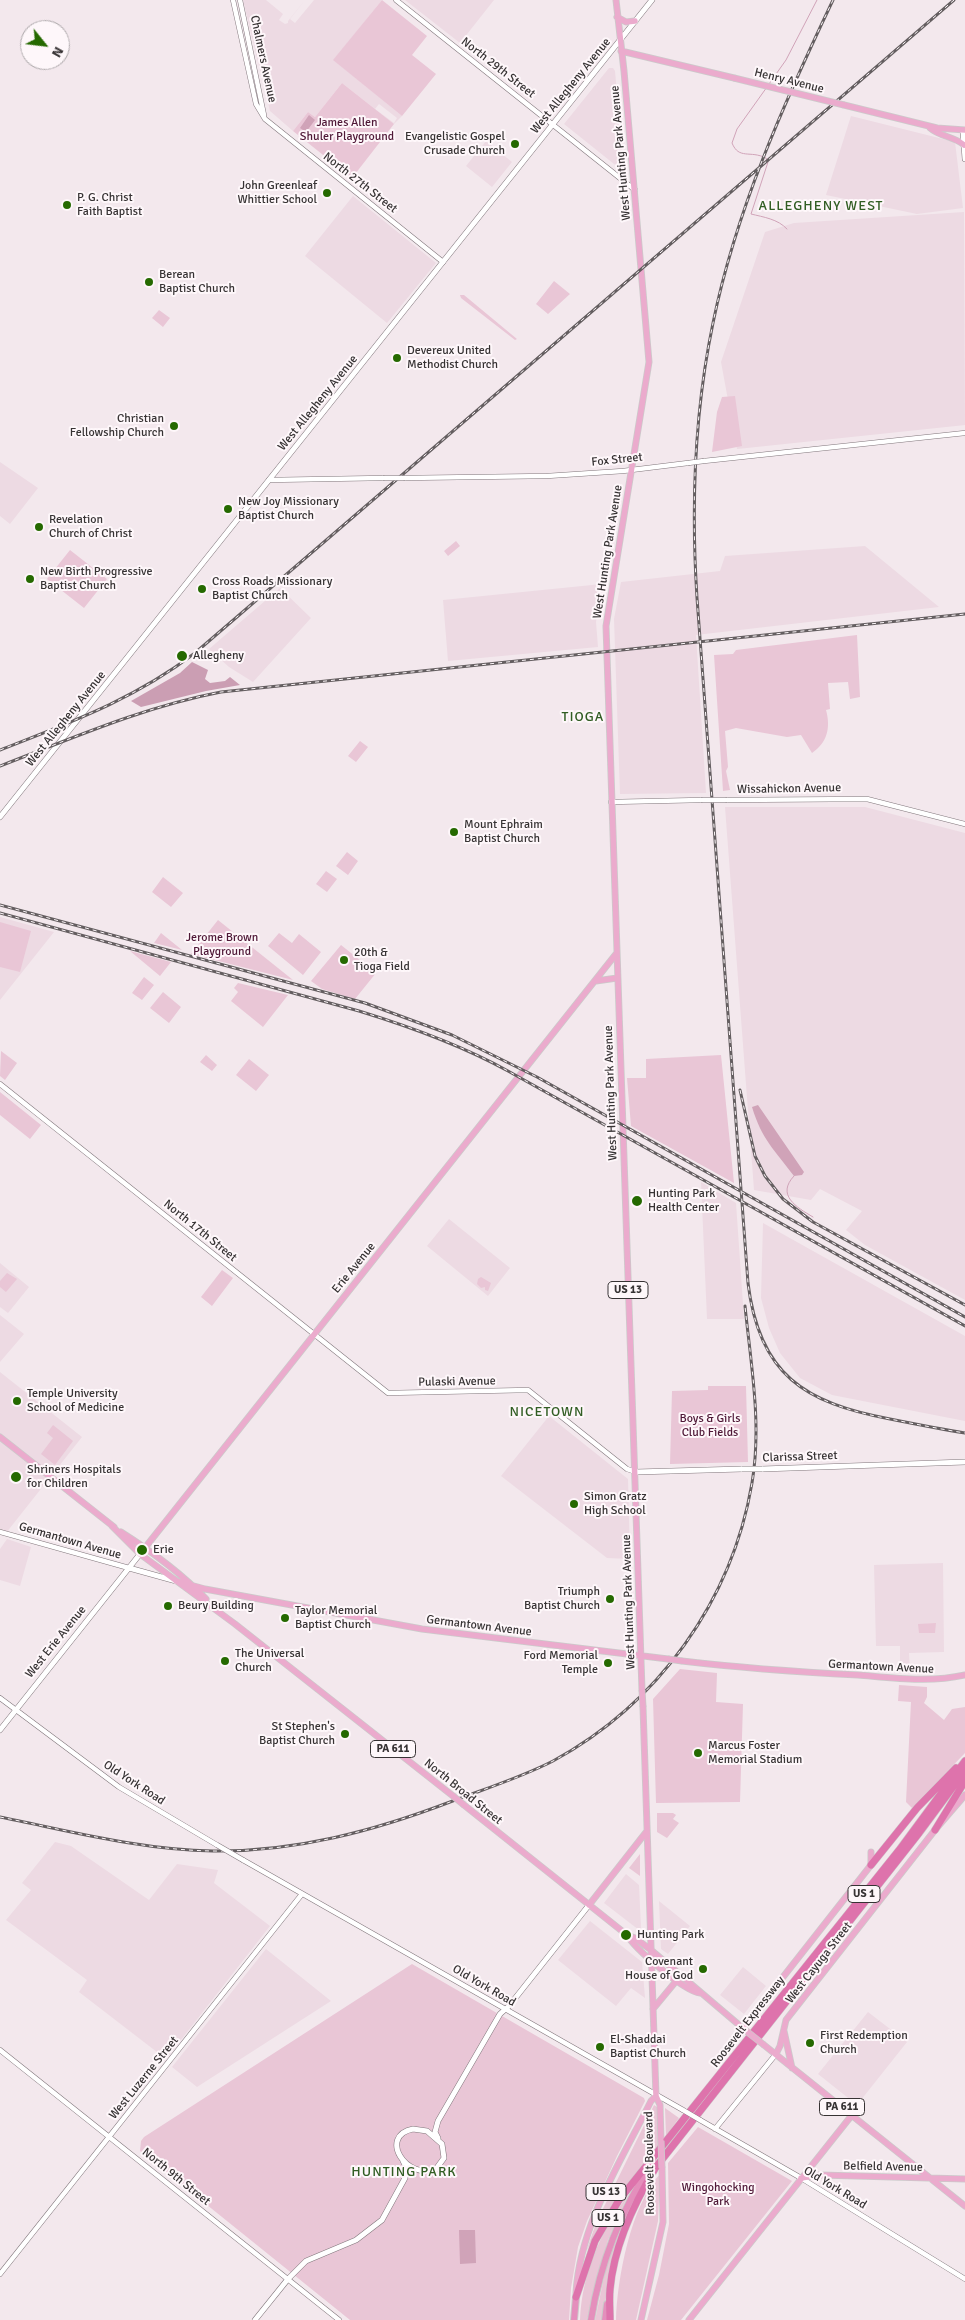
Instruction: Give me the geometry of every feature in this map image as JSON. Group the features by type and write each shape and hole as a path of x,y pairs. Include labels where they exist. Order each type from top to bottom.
{"highway":[{"path":"871,1865 917,1808 965,1760"},
{"name":"Roosevelt Expressway","path":"591,2320 600,2279 615,2234 635,2191 661,2150 915,1830 965,1760"},
{"name":"Roosevelt Expressway","path":"605,2320 620,2245 629,2219 656,2167 914,1839 965,1771"},
{"path":"935,1830 965,1781"},
{"name":"US 1","path":"576,2297 590,2252 606,2221 627,2190 661,2150"},
{"name":"US 1","path":"610,2288 610,2320"},
{"name":"Roosevelt Boulevard","path":"574,2320 576,2297"}],"main road":[{"name":"West Hunting Park Avenue","path":"616,0 650,362 606,622 647,1832"},
{"name":"West Allegheny Avenue","path":"0,817 652,0"},
{"path":"617,17 626,22 635,22"},
{"name":"Henry Avenue","path":"609,54 621,51 929,126 964,130"},
{"path":"929,126 939,135 958,140 964,145"},
{"path":"964,130 965,159"},
{"name":"Erie Avenue","path":"129,1568 616,954"},
{"path":"596,981 617,978"},
{"name":"North Broad Street","path":"0,1436 112,1526 140,1554 216,1610 453,1796 627,1936 631,1943 652,1961 693,1992 700,1994 965,2206"},
{"name":"Clarissa Street","path":"636,1472 965,1462"},
{"name":"North Broad Street","path":"112,1526 145,1547 194,1586 216,1610"},
{"name":"Germantown Avenue","path":"129,1568 194,1586 422,1629 778,1672 944,1680 965,1676"},
{"name":"West Erie Avenue","path":"0,1730 129,1568"},
{"name":"West Cayuga Street","path":"776,2054 780,2046 784,2024 935,1830 965,1795"},
{"path":"255,2320 288,2279 306,2261 356,2240 382,2220 405,2178 406,2167 397,2149 400,2134 408,2130 430,2129 438,2121 505,2009 647,1832"},
{"name":"US 13","path":"647,1832 656,2096"},
{"path":"744,2029 871,1865 871,1852"},
{"name":"North Broad Street","path":"627,1936 635,1938 651,1950 697,1988 700,1994"},
{"path":"653,2009 677,1980"},
{"path":"784,2024 792,2068"},
{"name":"Roosevelt Boulevard","path":"576,2297 580,2259 595,2214 651,2101 656,2096 660,2105 663,2222 641,2320"},
{"path":"689,2320 852,2115"},
{"path":"405,2178 415,2171 431,2171 442,2163 444,2148 435,2132 438,2121"},
{"path":"423,2130 438,2138"},
{"path":"403,2161 421,2171"},
{"name":"Belfield Avenue","path":"801,2178 820,2175 965,2179"}],"street":[{"name":"Chalmers Avenue","path":"233,0 256,104 265,119"},
{"name":"Chalmers Avenue","path":"240,0 265,119"},
{"name":"North 29th Street","path":"396,0 635,190"},
{"name":"North 27th Street","path":"265,119 443,262"},
{"name":"Fox Street","path":"269,480 547,476 632,469 965,433"},
{"name":"Wissahickon Avenue","path":"611,802 867,799 965,824"},
{"name":"North 17th Street","path":"0,1084 388,1393"},
{"name":"Pulaski Avenue","path":"388,1393 528,1390 627,1469 636,1472"},
{"name":"Germantown Avenue","path":"0,1532 129,1568"},
{"name":"Old York Road","path":"0,1698 119,1788 801,2178 965,2279"},
{"name":"West Luzerne Street","path":"0,2274 302,1894"},
{"name":"North 9th Street","path":"0,2050 339,2320"},
{"path":"715,2129 776,2054"},
{"path":"939,2184 943,2178"}],"shaded area":[{"path":"243,0 266,0 283,14 279,20 285,24 288,23 288,21 305,0 290,19 295,23 314,0 382,0 334,60 402,116 394,124 342,83 315,117 308,112 293,131 270,111","holes":["379,104 397,118 394,123 375,109"]},
{"path":"405,0 494,0 460,43"},
{"path":"609,68 613,68 615,71 624,172 564,124"},
{"path":"309,115 315,120 306,132 300,128"},
{"path":"851,116 955,142 963,208 917,214 826,195"},
{"path":"486,141 512,162 492,187 466,166"},
{"path":"353,196 436,263 387,323 305,256"},
{"path":"964,212 965,425 737,449 721,362 765,232 794,223"},
{"path":"0,462 38,488 10,524 0,516"},
{"path":"865,546 939,607 696,635 706,793 620,794 614,619 621,582 720,571 725,556"},
{"path":"602,584 596,622 598,647 448,661 443,600"},
{"path":"280,588 311,618 253,682 229,667 209,649"},
{"path":"192,662 208,670 205,679 210,683 225,681 230,677 240,685 206,691 141,707 131,701 180,673"},
{"path":"725,807 865,807 965,833 965,1300 865,1245 846,1230 862,1211 820,1189 811,1200 754,1190"},
{"path":"0,917 54,932 0,1000"},
{"path":"758,1105 804,1172 802,1175 794,1176 764,1136 752,1107"},
{"path":"701,1182 736,1203 744,1319 707,1319"},
{"path":"449,1219 510,1268 488,1296 427,1246"},
{"path":"763,1223 965,1336 965,1421 832,1395 800,1378 780,1353 769,1328 761,1298"},
{"path":"0,1263 29,1287 8,1313 0,1307"},
{"path":"0,1315 24,1334 0,1362"},
{"path":"0,1372 82,1437 6,1533 0,1532"},
{"path":"549,1416 628,1479 630,1559 607,1558 501,1476"},
{"path":"7,1539 31,1547 20,1586 0,1580 0,1549"},
{"path":"943,1563 944,1652 909,1653 910,1671 900,1671 900,1646 876,1646 874,1565"},
{"path":"55,1842 71,1846 149,1900 177,1864 218,1870 214,1883 270,1926 166,2059 79,1992 87,1980 6,1920 31,1890 22,1883"},
{"path":"626,1874 639,1885 641,1928 639,1930 604,1903"},
{"path":"659,1901 690,1926 668,1954 661,1949"},
{"path":"590,1921 642,1962 645,1998 631,1988 616,2006 558,1960"},
{"path":"266,1949 331,2001 197,2087 172,2067"},
{"path":"743,1967 766,1986 744,2014 720,1995"},
{"path":"868,2012 907,2042 857,2105 818,2074"},
{"path":"459,2230 475,2230 476,2263 460,2264"}],"green space":[{"path":"382,0 427,36 412,55 436,74 402,116 333,60"},
{"name":"James Allen Shuler Playground","path":"342,83 394,124 352,178 293,131 308,112 315,117"},
{"path":"554,281 570,294 548,314 536,304"},
{"path":"460,295 464,295 517,339 515,340 461,298"},
{"path":"159,310 170,318 163,327 152,318"},
{"path":"735,396 742,446 712,452 717,412 722,397"},
{"path":"456,541 460,546 448,556 444,551"},
{"path":"70,550 107,579 84,608 47,579"},
{"path":"857,635 860,697 850,699 848,682 828,683 830,709 826,710 828,729 821,745 812,753 801,735 787,737 736,728 725,731 728,767 726,771 730,790 723,791 714,655 733,654 736,650"},
{"path":"360,741 368,747 356,762 348,756"},
{"path":"347,852 358,861 348,875 336,866"},
{"path":"326,871 337,879 327,892 316,884"},
{"path":"163,877 183,893 171,907 152,892"},
{"name":"Jerome Brown Playground","path":"218,920 293,980 191,954"},
{"path":"0,922 31,931 20,972 0,967"},
{"path":"161,933 182,950 154,943"},
{"path":"279,933 292,943 299,934 321,952 303,975 268,946"},
{"name":"20th & Tioga Field","path":"341,945 376,973 355,999 322,989 311,981"},
{"path":"130,951 171,962 160,976"},
{"path":"144,977 154,985 142,1000 132,993"},
{"path":"238,983 288,995 263,1027 231,1001 238,992 234,988"},
{"path":"163,992 181,1007 169,1023 150,1008"},
{"path":"1,1051 17,1063 5,1080 0,1076"},
{"path":"206,1055 217,1065 212,1071 200,1062"},
{"path":"721,1055 734,1183 631,1126 627,1078 646,1078 646,1059"},
{"path":"249,1059 269,1075 256,1091 236,1075"},
{"path":"0,1092 41,1125 30,1139 0,1115"},
{"path":"222,1270 233,1278 212,1306 201,1297"},
{"path":"7,1273 17,1279 6,1292 0,1287 0,1281"},
{"path":"481,1277 491,1283 488,1291 485,1290 485,1287 481,1288 477,1284 478,1279"},
{"name":"Boys & Girls Club Fields","path":"708,1386 746,1386 748,1462 670,1464 672,1391 708,1390"},
{"path":"53,1425 73,1441 55,1465 41,1454 53,1438 47,1433"},
{"path":"225,1600 245,1604 239,1612"},
{"path":"936,1623 935,1633 919,1633 918,1624"},
{"name":"Marcus Foster Memorial Stadium","path":"680,1669 717,1673 716,1702 743,1704 740,1802 656,1803 653,1699"},
{"path":"899,1685 927,1687 927,1697 924,1703 944,1720 952,1709 965,1707 965,1753 912,1808 906,1802 911,1702 898,1701"},
{"path":"657,1813 673,1813 676,1815 673,1819 679,1823 667,1838 657,1832"},
{"path":"640,1854 640,1876 629,1868"},
{"name":"Hunting Park","path":"412,1964 644,2098 645,2101 587,2221 578,2247 571,2288 569,2320 350,2320 140,2151 141,2141 144,2137"},
{"path":"654,2105 657,2107 659,2147 628,2184 601,2224 586,2252 596,2223"},
{"path":"665,2108 679,2118 666,2136"},
{"name":"Wingohocking Park","path":"698,2127 792,2181 681,2320 647,2320 659,2275 669,2224 668,2163"},
{"path":"660,2174 658,2221 636,2320 616,2320 619,2284 634,2223 650,2187"},
{"path":"628,2195 608,2240 587,2320 580,2320 584,2286 594,2254 609,2224"},
{"path":"621,2226 602,2320 595,2320 607,2263"}],"waterway":[{"path":"769,84 786,60 817,0"},
{"path":"767,87 737,129 732,143 738,151 766,158 768,162 751,214 775,221 787,229"},
{"path":"794,1176 787,1189 790,1200 813,1217"}],"railway":[{"path":"833,0 797,78 748,198 723,281 713,323 698,425 694,494 697,598 748,1283 754,1315 763,1341 775,1362 791,1380 811,1393 834,1404 860,1412 965,1433"},
{"path":"0,750 101,709 172,670 195,653 954,0"},
{"path":"0,766 81,734 136,715 192,698 221,692 965,614"},
{"path":"0,905 365,1003 452,1035 537,1077 965,1317"},
{"path":"0,913 359,1011 417,1030 454,1045 508,1071 965,1326"},
{"path":"740,1090 755,1156 765,1176 783,1199 813,1222 965,1305"},
{"path":"0,1817 106,1839 186,1850 244,1850 304,1844 363,1831 502,1783 553,1761 591,1738 626,1710 657,1679 684,1645 708,1608 727,1568 742,1526 752,1483 756,1439 756,1417 745,1306"}],"place":[{"name":"Evangelistic Gospel Crusade Church","path":"515,144"},
{"name":"John Greenleaf Whittier School","path":"327,193"},
{"name":"P. G. Christ Faith Baptist","path":"67,205"},
{"name":"Berean Baptist Church","path":"149,282"},
{"name":"Devereux United Methodist Church","path":"397,358"},
{"name":"Christian Fellowship Church","path":"174,426"},
{"name":"New Joy Missionary Baptist Church","path":"228,509"},
{"name":"Revelation Church of Christ","path":"39,527"},
{"name":"New Birth Progressive Baptist Church","path":"30,579"},
{"name":"Cross Roads Missionary Baptist Church","path":"202,589"},
{"name":"Allegheny","path":"182,656"},
{"name":"Mount Ephraim Baptist Church","path":"454,832"},
{"name":"20th & Tioga Field","path":"344,960"},
{"name":"Hunting Park Health Center","path":"637,1201"},
{"name":"Temple University School of Medicine","path":"17,1401"},
{"name":"Shriners Hospitals for Children","path":"16,1477"},
{"name":"Simon Gratz High School","path":"574,1504"},
{"name":"Erie","path":"142,1550"},
{"name":"Triumph Baptist Church","path":"610,1599"},
{"name":"Beury Building","path":"168,1606"},
{"name":"Taylor Memorial Baptist Church","path":"285,1618"},
{"name":"The Universal Church","path":"225,1661"},
{"name":"Ford Memorial Temple","path":"608,1663"},
{"name":"St Stephen's Baptist Church","path":"345,1734"},
{"name":"Marcus Foster Memorial Stadium","path":"698,1753"},
{"name":"Hunting Park","path":"626,1935"},
{"name":"Covenant House of God","path":"703,1969"},
{"name":"First Redemption Church","path":"810,2043"},
{"name":"El-Shaddai Baptist Church","path":"600,2047"}],"district":[{"name":"ALLEGHENY WEST","path":"821,206"},
{"name":"TIOGA","path":"583,717"},
{"name":"NICETOWN","path":"547,1412"},
{"name":"HUNTING PARK","path":"404,2172"}]}
